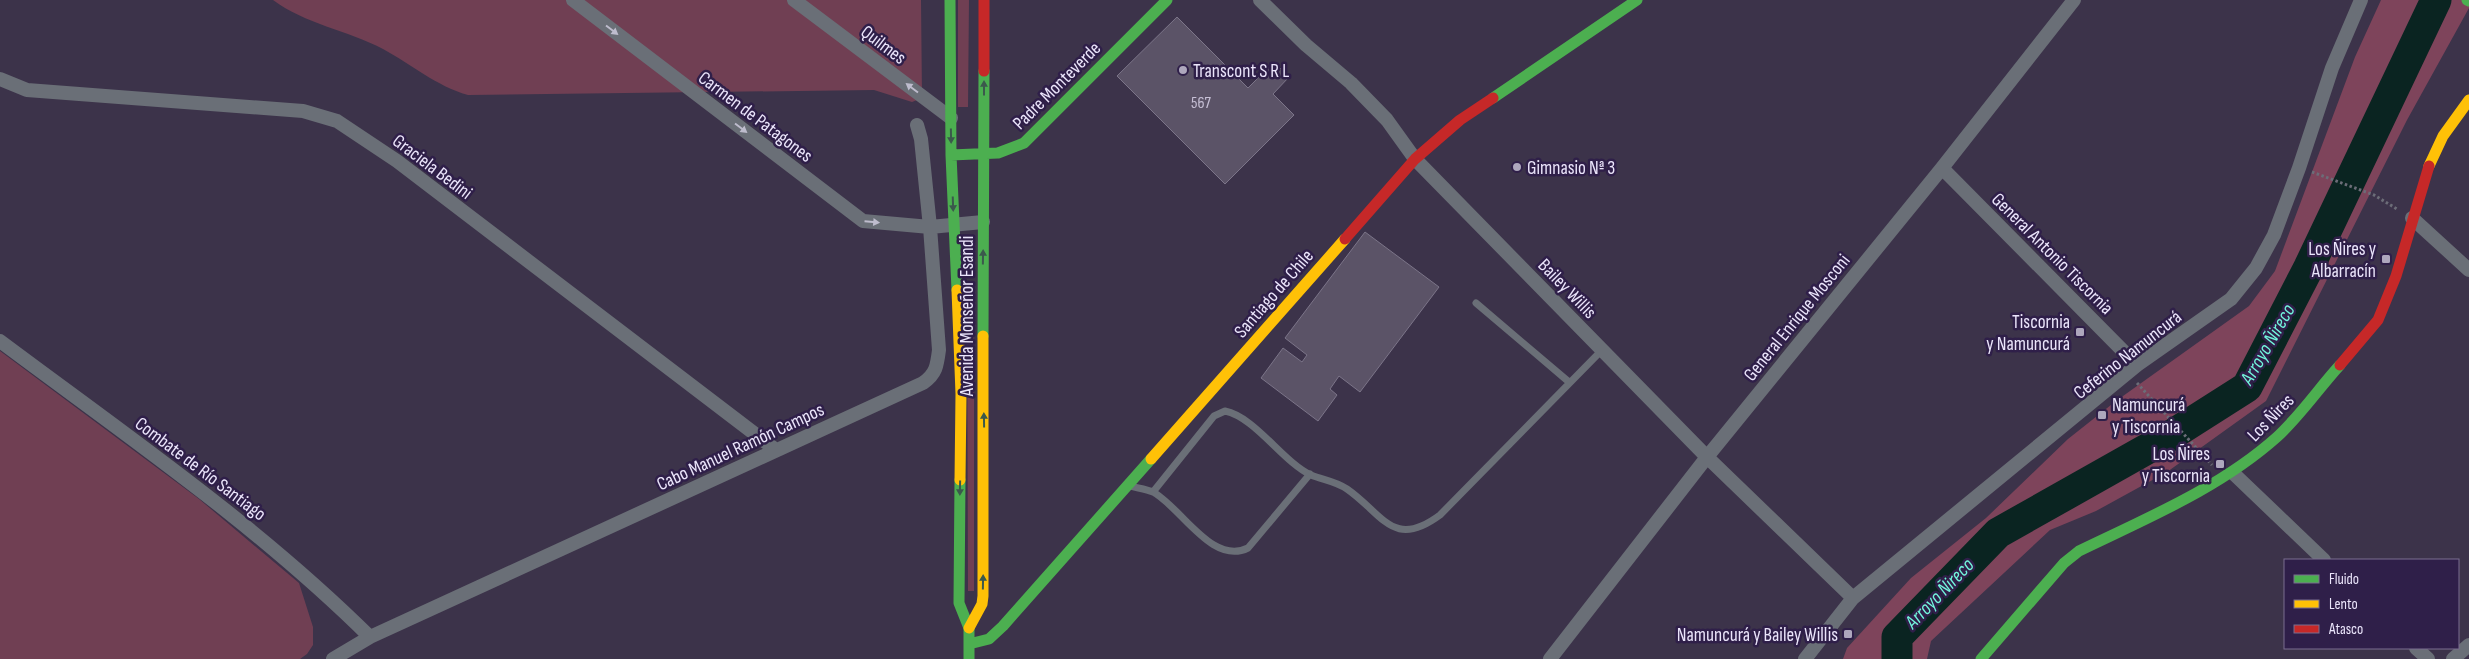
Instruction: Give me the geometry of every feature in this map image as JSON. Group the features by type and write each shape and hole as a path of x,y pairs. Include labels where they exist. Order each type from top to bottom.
{"street":[{"name":"Carmen de Patagones","path":"573,0 863,221 930,227 983,222"},
{"name":"Quilmes","path":"794,0 951,118"},
{"name":"Avenida Monseñor Esandi","path":"950,0 951,155 961,394 959,603 969,628 969,659"},
{"name":"Avenida Monseñor Esandi","path":"969,628 982,604 983,596 984,0"},
{"name":"Padre Monteverde","path":"951,155 984,154 1013,150 1024,143 1167,0"},
{"name":"Bailey Willis","path":"1260,0 1387,120 1415,159 1707,457 1853,598"},
{"name":"Santiago de Chile","path":"969,644 989,639 1003,626 1415,159 1460,120 1637,0"},
{"name":"General Enrique Mosconi","path":"1550,659 1707,457 1942,168 2074,0"},
{"name":"Ceferino Namuncurá","path":"1805,659 1853,598 2137,365 2231,299 2256,268 2274,235 2300,168 2332,68 2360,0"},
{"name":"Graciela Bedini","path":"0,79 28,90 303,111 337,121 397,161 776,450"},
{"name":"Los Ñires","path":"1981,659 2064,562 2079,552 2233,473 2262,452 2280,435 2378,320 2387,303 2412,218 2441,139 2469,100"},
{"name":"Cabo Manuel Ramón Campos","path":"333,659 370,637 923,383 935,372 939,350 930,227 921,139 917,125"},
{"name":"General Antonio Tiscornia","path":"1942,168 2137,365"},
{"path":"2412,218 2469,270"},
{"name":"Combate de Río Santiago","path":"0,340 256,532 322,589 370,637"},
{"path":"2233,473 2323,559"},
{"path":"2454,659 2469,646"},
{"path":"2417,649 2428,659"}],"lane":[{"path":"1476,303 1569,382"},
{"path":"1153,492 1214,416 1225,411 1240,417 1310,474 1332,480 1347,489 1385,521 1399,528 1412,531 1424,527 1452,502 1602,350"},
{"path":"1128,485 1153,492 1219,550 1238,553 1248,548 1310,474"}],"path":[{"path":"2327,178 2374,195 2412,218"},
{"path":"2146,393 2200,452"}],"shaded area":[{"path":"273,0 921,0 922,98 912,102 874,90 468,95 445,86 369,42 312,21"},
{"path":"958,0 969,0 968,107 958,107"},
{"path":"2381,0 2469,0 2469,8 2407,120 2266,401 2167,472 2096,511 2050,530 1931,641 1927,659 1843,659 1847,648 1911,578 1986,518 2068,439 2116,401 2249,306 2275,271 2355,57"},
{"path":"967,285 974,285 974,591 968,591"},
{"path":"0,351 199,499 299,583 313,627 313,645 307,654 300,659 0,659"}],"building":[{"path":"1177,17 1248,88 1274,62 1289,77 1273,94 1294,115 1225,184 1117,76"},
{"path":"1365,232 1439,287 1360,392 1339,376 1330,389 1337,395 1318,421 1261,378 1283,348 1302,362 1307,355 1285,338"}],"waterway":[{"name":"Arroyo Ñireco","path":"1897,659 1897,637 1998,533 2170,436 2247,387 2309,267 2436,0"}],"traffic: fast":[{"path":"950,0 951,155 957,290"},
{"path":"951,155 998,153 1024,143 1167,0"},
{"path":"1493,98 1637,0"},
{"path":"983,336 984,71"},
{"path":"1981,659 2064,563 2079,551 2157,514 2232,472 2277,437 2302,411 2340,365"},
{"path":"969,644 989,639 1003,626 1151,459"},
{"path":"960,480 959,603 969,628 969,659"}],"traffic: slow":[{"path":"2429,166 2443,136 2469,100"},
{"path":"1151,459 1345,239"},
{"path":"957,290 961,394 960,480"},
{"path":"969,628 982,604 983,596 983,336"}],"traffic: jam":[{"path":"984,0 984,71"},
{"path":"1345,239 1415,159 1460,120 1493,98"},
{"path":"2340,365 2378,320 2396,276 2429,166"}],"place":[{"name":"Transcont S R L","path":"1183,70"},
{"name":"Gimnasio Nª 3","path":"1517,167"},
{"name":"Los Ñires y Albarracín","path":"2386,259"},
{"name":"Tiscornia y Namuncurá","path":"2080,332"},
{"name":"Namuncurá y Tiscornia","path":"2102,415"},
{"name":"Los Ñires y Tiscornia","path":"2220,464"},
{"name":"Namuncurá y Bailey Willis","path":"1848,634"}]}
